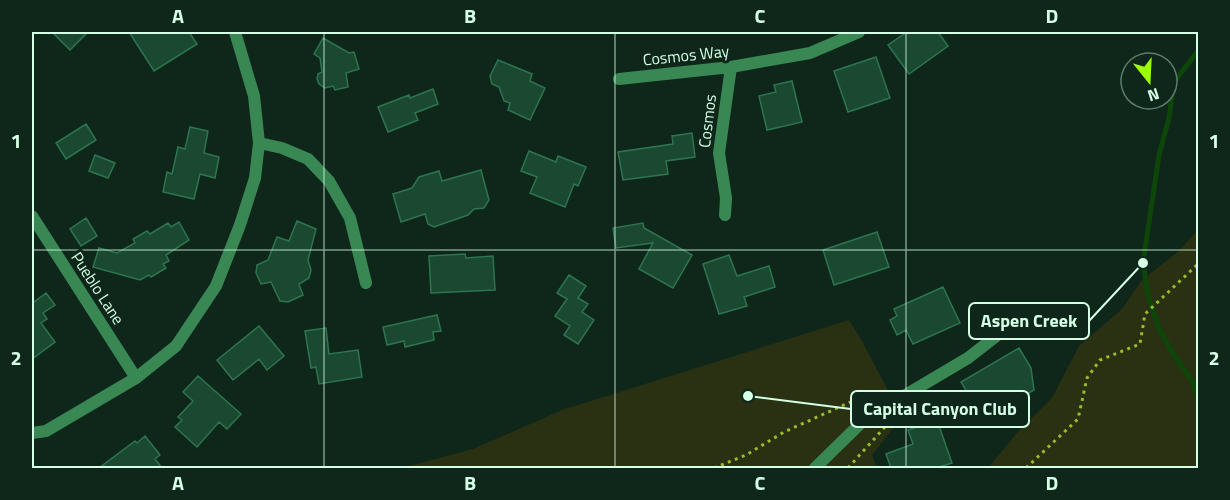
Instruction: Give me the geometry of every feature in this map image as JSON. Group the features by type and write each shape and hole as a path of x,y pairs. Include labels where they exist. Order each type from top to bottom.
{"street":[{"path":"32,433 46,430 136,378 176,346 216,286 240,225 255,178 259,143 254,96 235,32"},
{"name":"Cosmos Way","path":"619,79 731,67 810,53 859,32"},
{"name":"Cosmos","path":"725,215 726,198 719,153 731,67"},
{"path":"259,143 282,148 308,159 329,181 350,218 366,283"},
{"name":"Pueblo Lane","path":"32,216 136,378"},
{"path":"815,468 864,419 968,358 1027,312"}],"path":[{"path":"1026,468 1078,419 1087,378 1100,360 1140,344 1145,314 1198,264"},
{"path":"714,468 746,455 784,432 866,395 881,409 884,428 848,468"}],"green space":[{"path":"1198,232 1198,468 988,468 1017,433 1052,398 1079,346 1122,309 1142,280 1179,251"},
{"path":"849,320 902,417 872,455 877,468 758,468 752,466 745,468 402,468 473,449 562,410"}],"building":[{"path":"52,32 88,32 70,50"},
{"path":"129,32 189,32 197,44 154,71"},
{"path":"907,32 938,32 948,46 909,74 888,45"},
{"path":"323,38 349,53 354,52 359,69 346,73 348,87 335,90 333,86 325,88 319,84 318,74 322,72 320,58 314,54"},
{"path":"876,57 890,98 848,112 834,71"},
{"path":"498,60 532,74 530,81 545,88 530,120 508,110 510,103 504,101 499,87 492,84 490,76"},
{"path":"792,81 802,122 767,130 759,96 776,92 774,85"},
{"path":"433,89 438,104 415,113 418,120 388,132 378,107"},
{"path":"86,124 96,140 66,159 56,143"},
{"path":"190,127 208,131 204,153 219,157 215,178 200,174 194,199 163,192 167,172 172,174 178,147 185,149"},
{"path":"692,133 695,157 666,161 668,174 623,180 618,152 673,144 672,136"},
{"path":"529,151 556,162 558,156 586,167 578,186 574,184 565,207 530,193 537,177 521,171"},
{"path":"95,155 115,163 108,178 89,171"},
{"path":"481,170 489,200 484,208 474,209 468,215 434,227 428,224 425,214 401,222 393,194 412,188 419,177 439,171 442,181"},
{"path":"86,218 97,236 81,246 70,229"},
{"path":"297,221 316,229 308,260 311,270 309,278 299,284 303,295 288,302 280,301 271,282 261,284 256,273 257,265 268,260 277,237 289,241"},
{"path":"179,222 189,240 166,255 169,261 163,264 166,268 151,277 149,275 140,280 93,267 99,248 117,253 135,243 133,239 147,231 150,234 168,223 171,227"},
{"path":"643,223 644,228 692,255 673,288 639,269 653,243 616,248 613,228"},
{"path":"877,232 889,267 834,285 823,250"},
{"path":"465,254 466,258 493,256 495,290 431,293 429,256"},
{"path":"729,255 737,276 769,266 775,287 744,297 747,306 719,314 703,264"},
{"path":"569,275 586,286 578,298 588,304 582,312 594,320 578,344 564,335 570,326 555,316 567,299 557,293"},
{"path":"943,287 960,323 913,344 906,330 897,335 890,320 897,316 894,309"},
{"path":"46,293 55,305 43,313 47,319 41,323 55,342 32,359 32,298 34,302"},
{"path":"437,315 441,331 433,332 434,340 405,347 404,341 387,345 383,327"},
{"path":"259,326 284,356 267,370 259,359 233,380 217,360"},
{"path":"326,328 329,354 358,350 362,377 319,384 316,367 311,368 305,331"},
{"path":"1019,348 1031,368 1034,390 983,419 961,382"},
{"path":"198,376 241,414 227,429 219,422 197,447 175,427 182,420 178,417 193,401 183,392"},
{"path":"937,420 952,463 936,468 891,468 886,454 913,444 908,430"},
{"path":"145,436 160,455 155,459 162,468 99,468 135,441 137,443"}],"waterway":[{"path":"1198,51 1174,82 1169,118 1159,155 1143,263 1148,295 1158,326 1173,354 1193,382 1198,399"}],"place":[{"name":"Aspen Creek","path":"1143,263"},
{"name":"Capital Canyon Club","path":"748,396"}]}
